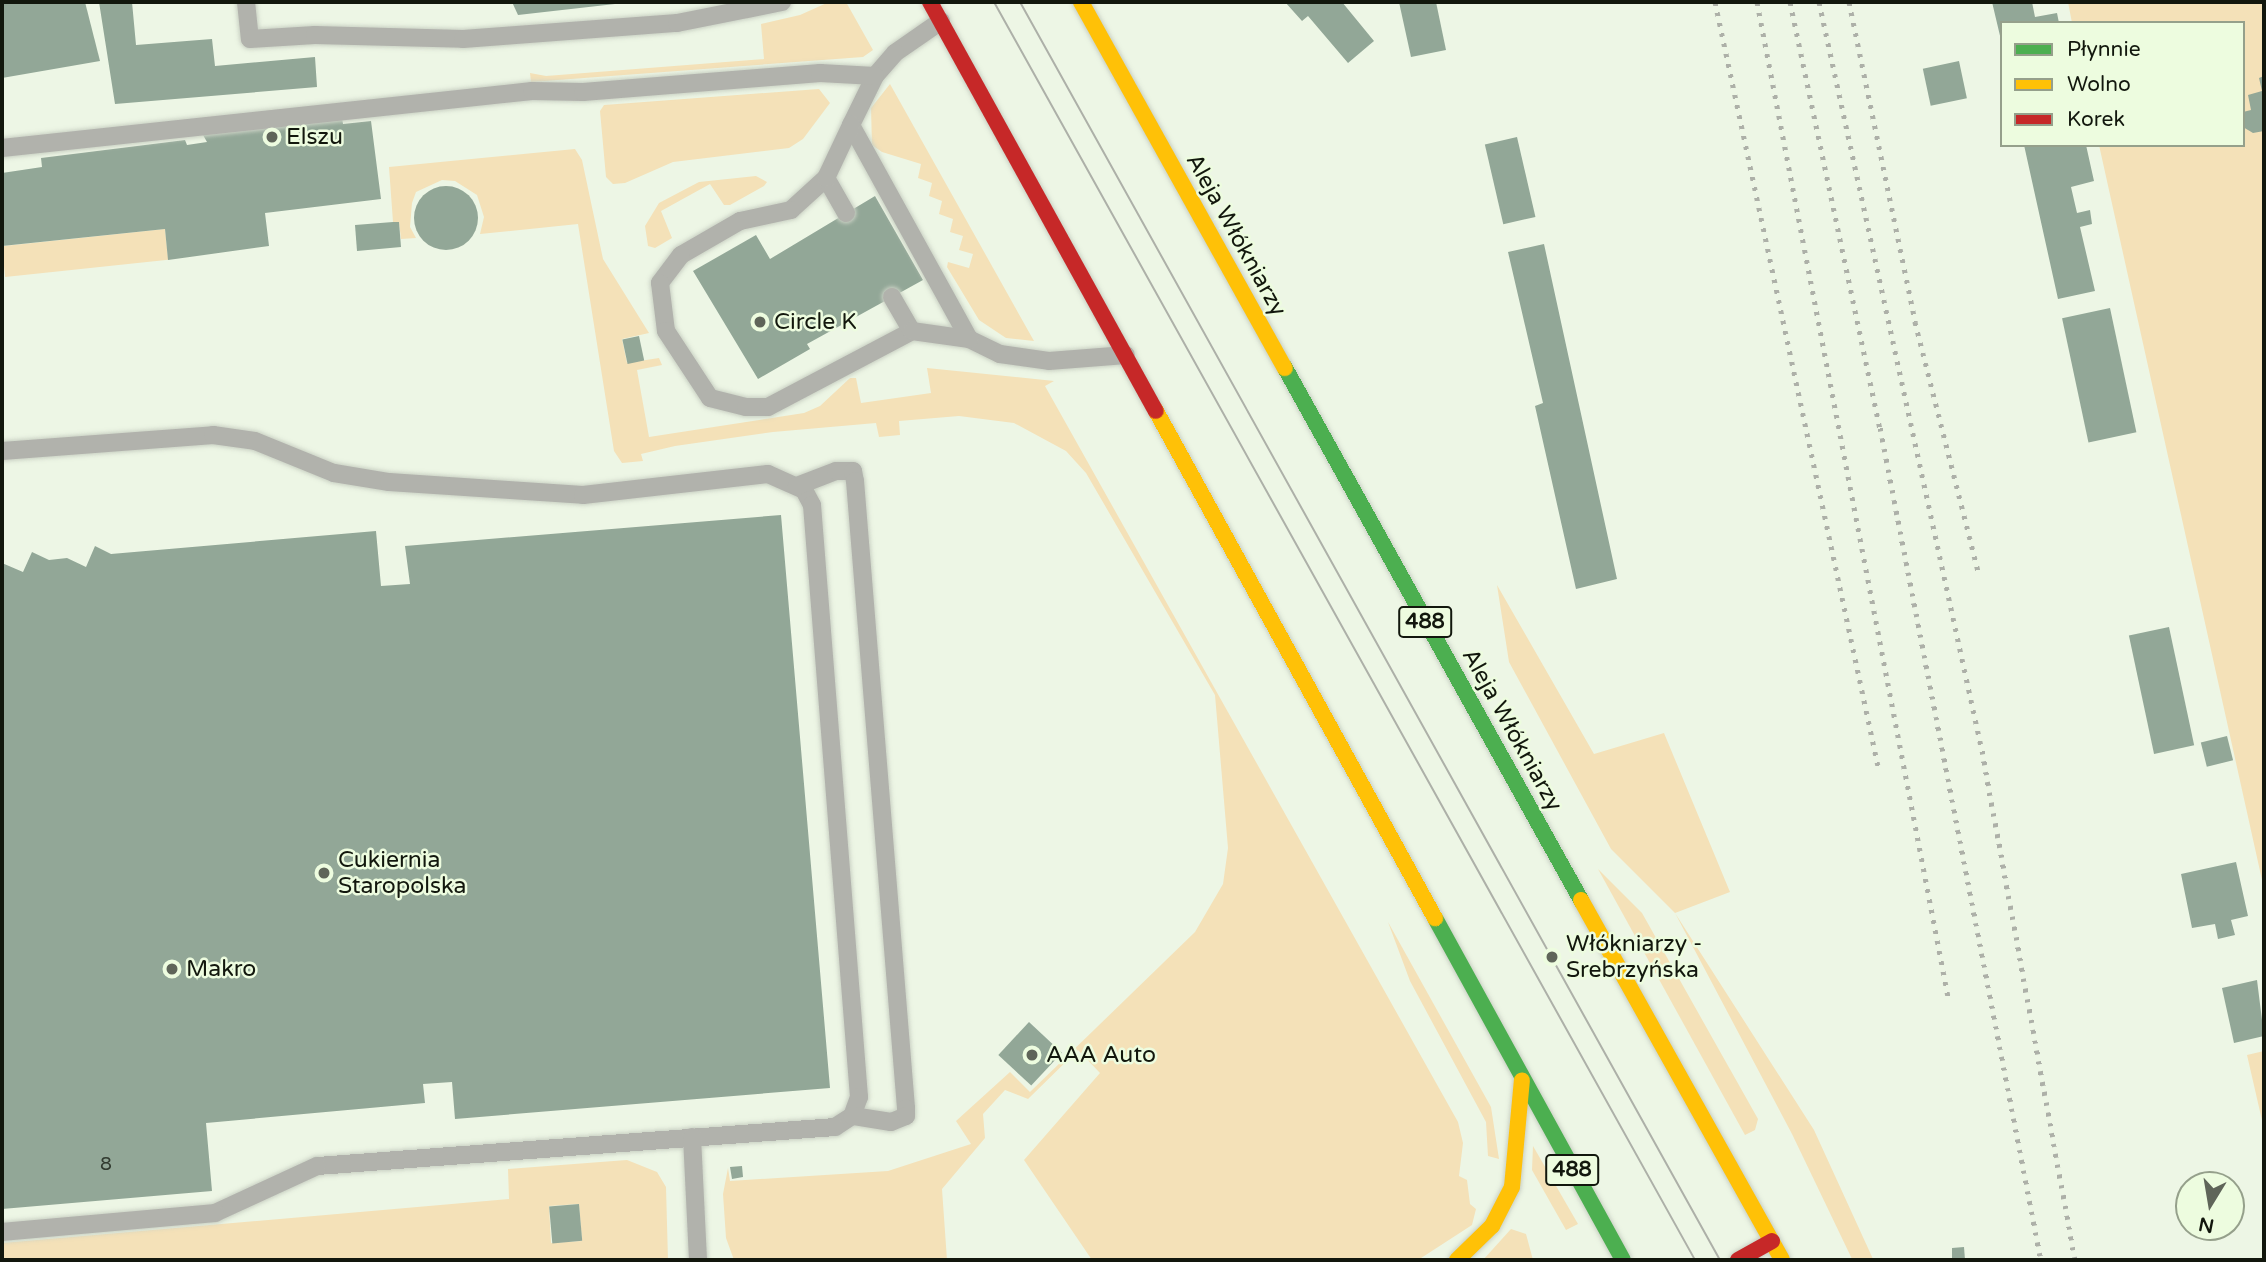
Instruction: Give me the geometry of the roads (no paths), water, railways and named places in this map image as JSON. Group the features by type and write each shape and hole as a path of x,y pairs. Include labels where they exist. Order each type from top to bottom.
{"main road":[{"name":"488","path":"930,2 1402,853 1522,1080 1623,1260"},
{"name":"Aleja Włókniarzy","path":"1081,2 1782,1260"},
{"path":"1457,1260 1492,1226 1511,1187 1522,1080"},
{"path":"1738,1260 1772,1241"}],"lane":[{"path":"246,2 250,39 315,35 463,39 677,23 782,2"},
{"path":"941,22 895,53 875,76 826,178 791,209 740,220 681,255 660,283 666,331 710,398 746,407 768,407 912,331 969,339 1000,354 1049,361 1126,355"},
{"path":"2,148 532,91 583,92 820,73 875,76"},
{"path":"851,125 969,339"},
{"path":"826,178 846,213"},
{"path":"892,297 912,331"},
{"path":"2,451 212,435 255,441 334,473 389,482 583,495 768,474 797,486 812,505 859,1097 852,1116 835,1127 317,1167 215,1213 2,1232"},
{"path":"797,486 822,474 853,471 862,554 906,1116 891,1122 852,1116"},
{"path":"692,1137 698,1260"}],"tram line":[{"path":"994,2 1695,1260"},
{"path":"1020,2 1720,1260"}],"railway":[{"path":"1715,2 1878,766"},
{"path":"1757,2 1949,1002"},
{"path":"1790,2 1880,428 2041,1260"},
{"path":"1819,2 1982,751 2075,1260"},
{"path":"1849,2 1915,322 1979,575"}],"place":[{"name":"Elszu","path":"272,137"},
{"name":"Circle K","path":"760,322"},
{"name":"Cukiernia Staropolska","path":"324,873"},
{"name":"Włókniarzy - Srebrzyńska","path":"1552,957"},
{"name":"Makro","path":"172,969"},
{"name":"AAA Auto","path":"1032,1055"}]}
